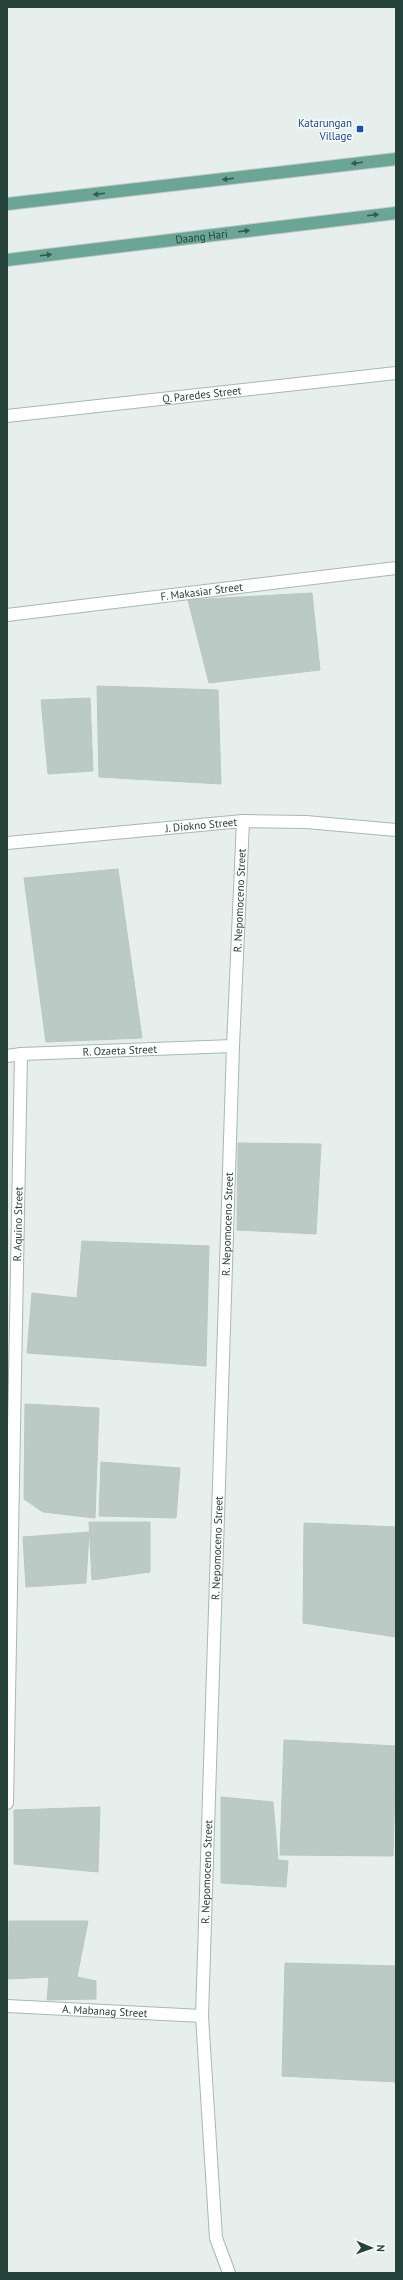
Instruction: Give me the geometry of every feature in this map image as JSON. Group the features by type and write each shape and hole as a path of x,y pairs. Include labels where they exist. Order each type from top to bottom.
{"main road":[{"path":"7,204 396,159"},
{"name":"Daang Hari","path":"7,260 396,213"}],"street":[{"name":"Q. Paredes Street","path":"7,416 396,373"},
{"name":"F. Makasiar Street","path":"7,615 396,568"},
{"name":"J. Diokno Street","path":"7,843 243,821 306,822 396,830"},
{"name":"R. Nepomoceno Street","path":"229,2273 216,2238 202,2016 233,1046 243,821"},
{"name":"R. Ozaeta Street","path":"7,1056 21,1054 233,1046"},
{"name":"R. Aquino Street","path":"7,1803 21,1054"},
{"name":"A. Mabanag Street","path":"7,2006 202,2016"}],"building":[{"path":"312,593 320,670 209,683 188,600"},
{"path":"97,686 218,690 221,784 99,777"},
{"path":"90,698 93,771 48,774 41,700"},
{"path":"118,869 142,1038 46,1042 24,878"},
{"path":"238,1143 321,1144 316,1234 237,1230"},
{"path":"82,1241 209,1246 206,1366 27,1353 32,1293 77,1298"},
{"path":"25,1404 99,1408 95,1518 43,1512 24,1499"},
{"path":"101,1462 180,1468 176,1518 99,1516"},
{"path":"89,1522 150,1522 150,1572 92,1580"},
{"path":"304,1523 396,1527 396,1637 303,1623"},
{"path":"89,1532 86,1583 26,1587 23,1537"},
{"path":"284,1740 396,1746 393,1856 280,1855"},
{"path":"221,1797 273,1802 278,1860 288,1861 286,1887 221,1883"},
{"path":"100,1807 98,1872 14,1864 14,1810"},
{"path":"9,1921 88,1921 77,1977 96,1981 96,1999 47,2000 49,1977 8,1979"},
{"path":"285,1963 396,1966 396,2082 282,2076"}],"place":[{"name":"Katarungan Village","path":"360,129"}]}
